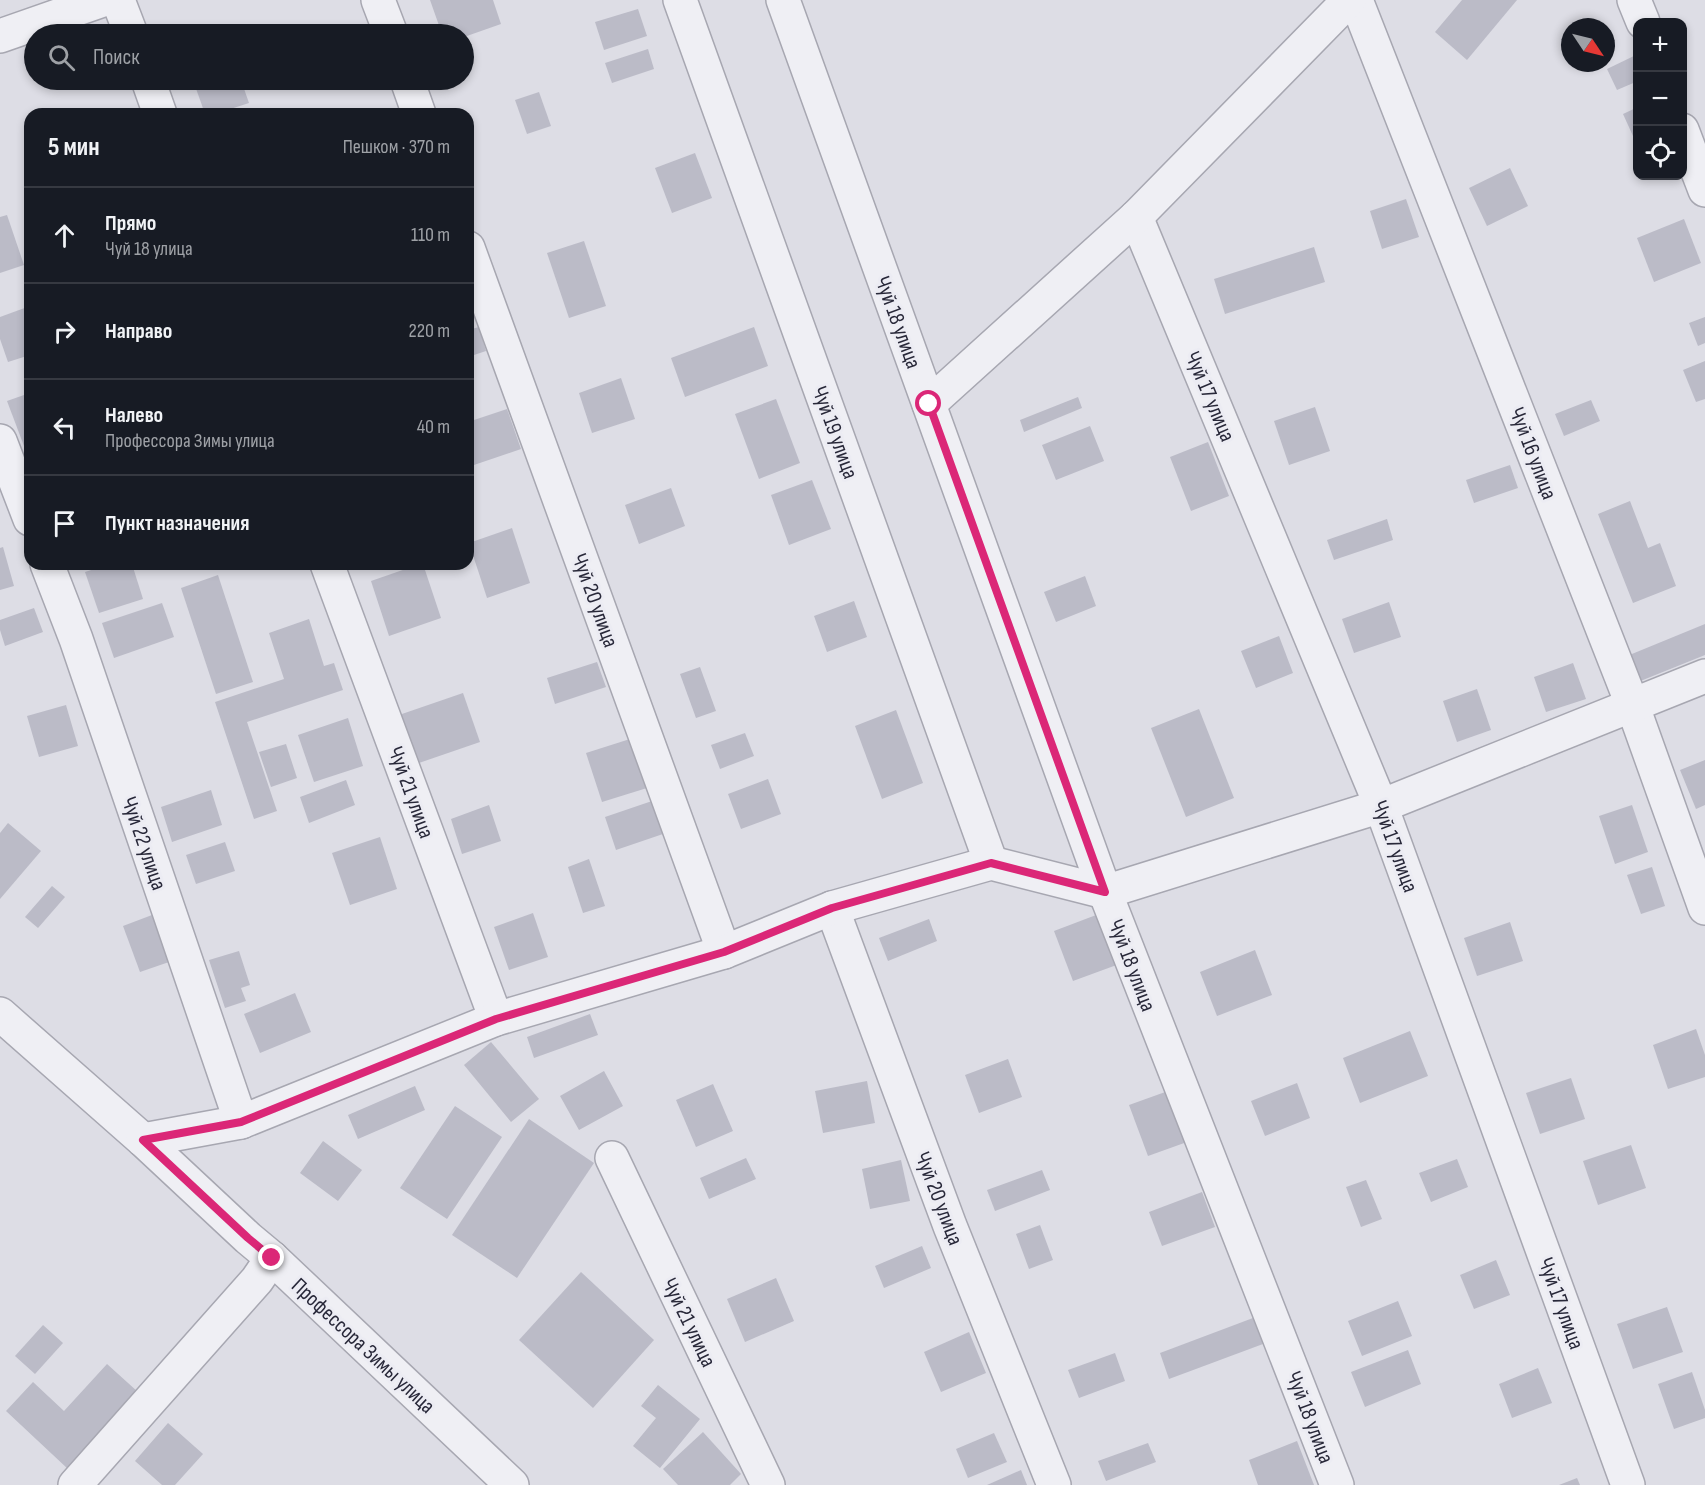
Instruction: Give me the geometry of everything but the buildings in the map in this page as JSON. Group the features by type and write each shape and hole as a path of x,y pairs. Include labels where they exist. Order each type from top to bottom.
{"street":[{"path":"34,24 103,0"},
{"path":"118,0 127,24"},
{"path":"378,0 387,24"},
{"name":"Чуй 19 улица","path":"680,0 991,863"},
{"name":"Чуй 18 улица","path":"783,0 1105,892 1338,1485"},
{"path":"929,404 1137,217 1349,0"},
{"name":"Чуй 16 улица","path":"1356,0 1632,704 1705,908"},
{"path":"1634,0 1641,18"},
{"path":"0,36 24,28"},
{"path":"152,90 158,108"},
{"path":"411,90 417,108"},
{"path":"1687,141 1705,190"},
{"name":"Чуй 17 улица","path":"1137,217 1381,806 1628,1485"},
{"name":"Чуй 20 улица","path":"474,264 724,952"},
{"path":"0,441 24,503"},
{"name":"Чуй 22 улица","path":"49,570 80,650 241,1122"},
{"name":"Чуй 21 улица","path":"329,570 496,1019"},
{"path":"143,1140 241,1122 496,1019 724,952 832,908 991,863 1105,892 1381,806 1705,676"},
{"name":"Чуй 20 улица","path":"832,908 950,1226 1054,1485"},
{"name":"Профессора Зимы улица","path":"0,1014 272,1258 512,1485"},
{"name":"Чуй 21 улица","path":"612,1158 768,1485"},
{"path":"75,1485 256,1280 272,1258"}],"route":[{"path":"272,1258 143,1140 241,1122 496,1019 724,952 832,908 991,863 1105,892 929,404"}]}
